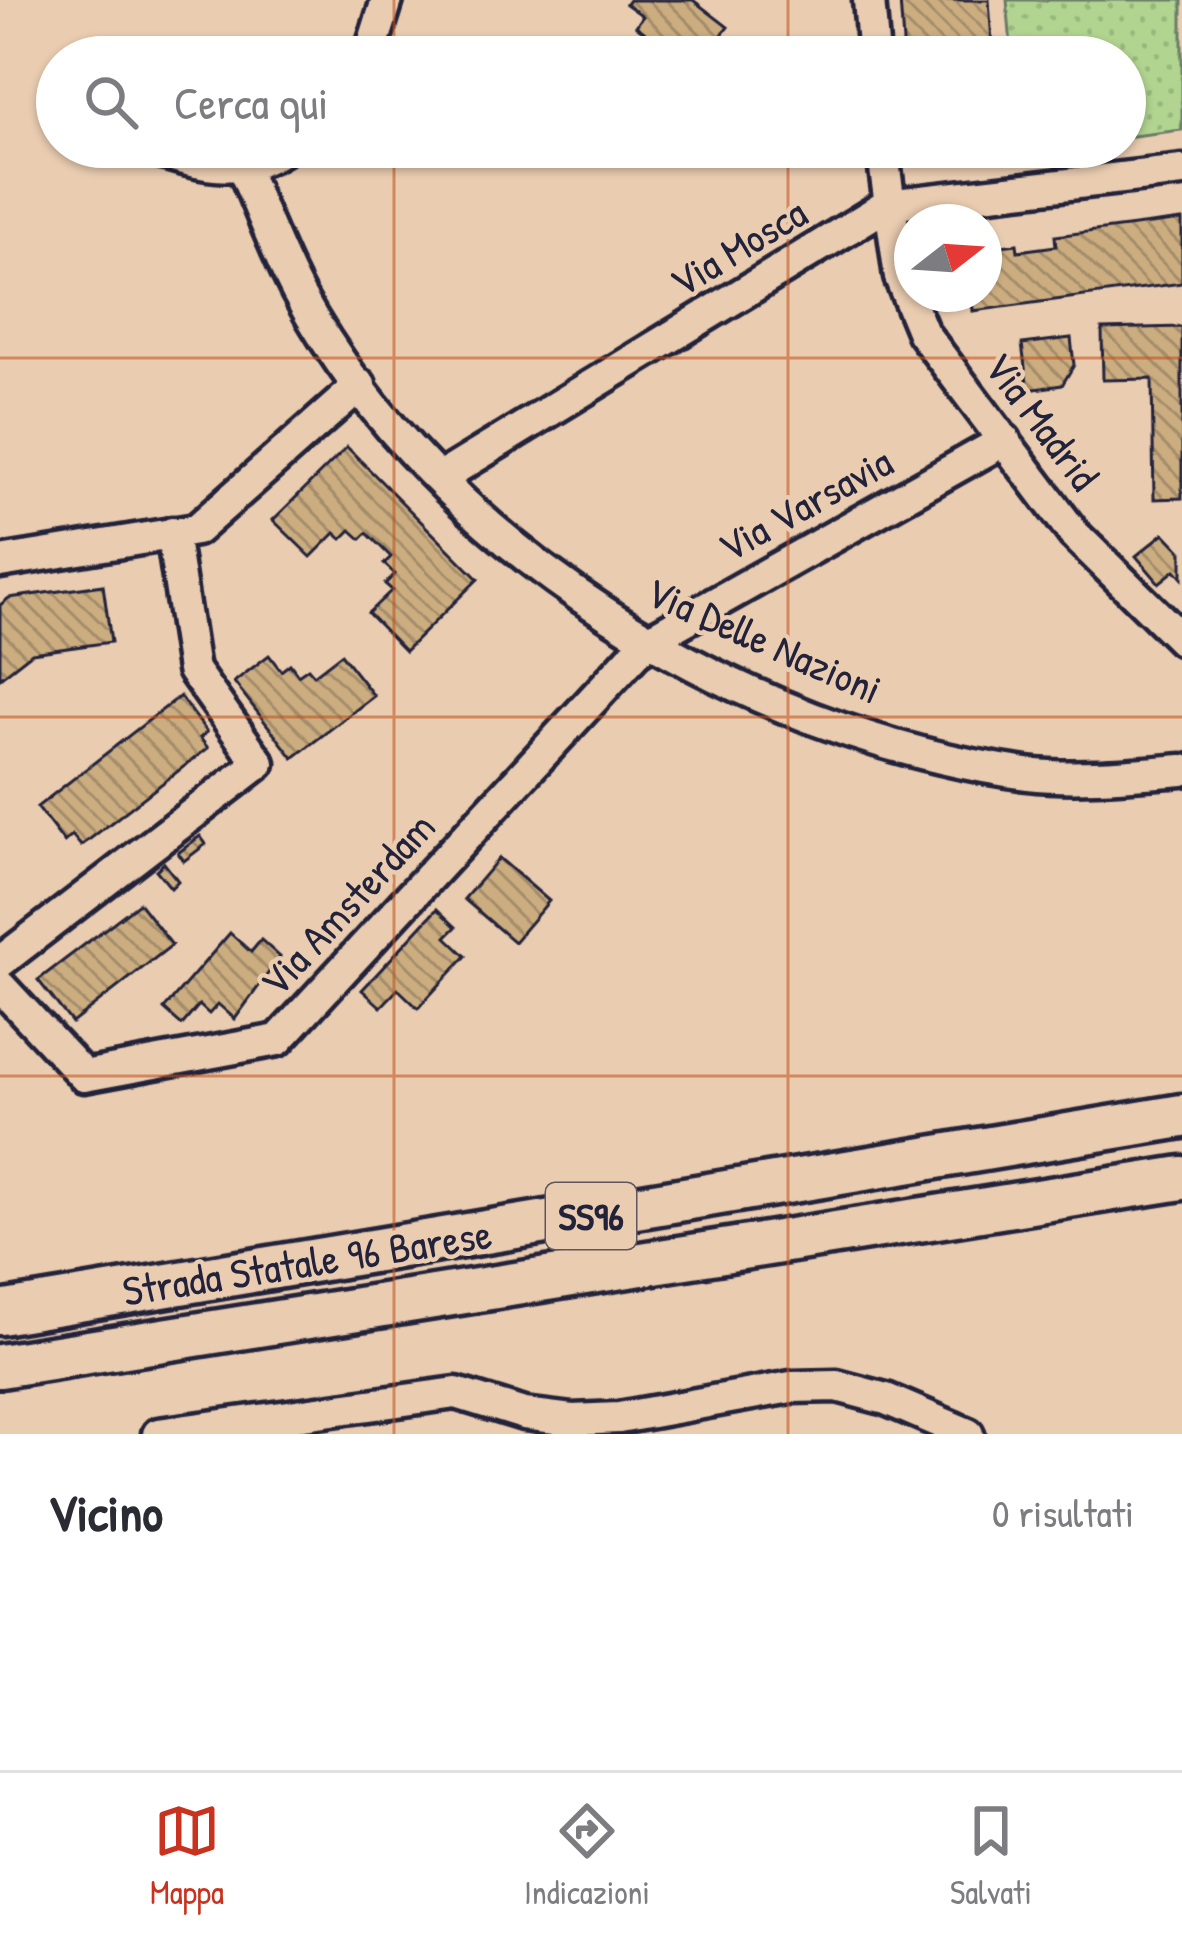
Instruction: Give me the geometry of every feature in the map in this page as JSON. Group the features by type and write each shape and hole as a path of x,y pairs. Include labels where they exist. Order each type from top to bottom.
{"highway":[{"name":"Strada Statale 96 Barese","path":"0,1313 1182,1116"},
{"name":"Strada Statale 96 Barese","path":"0,1366 1182,1178"}],"street":[{"path":"376,36 387,0"},
{"path":"869,0 872,36"},
{"name":"Via Delle Nazioni","path":"243,168 299,295 360,385 440,478 503,538 646,642 822,722 932,754 1030,774 1182,770"},
{"name":"Via Madrid","path":"883,168 886,205 908,307 1074,534 1182,640"},
{"name":"Via Mosca","path":"440,478 886,205 1182,171"},
{"path":"0,562 196,530 360,385"},
{"name":"Via Varsavia","path":"646,642 1005,440"},
{"path":"0,962 259,763 193,670 172,533"},
{"name":"Via Amsterdam","path":"0,986 85,1076 278,1040 646,642"},
{"path":"158,1434 456,1393 524,1414 572,1420 619,1418 791,1387 837,1386 886,1399 968,1434"}],"green space":[{"path":"1007,0 1182,0 1182,130 1146,134 1146,36 1010,36"}],"building":[{"path":"629,0 693,0 728,27 721,36 649,36 636,26 643,16 626,4"},
{"path":"900,0 989,0 992,36 903,36"},
{"path":"1182,220 1182,283 1002,307 1002,246 1017,244 1018,251 1056,246 1055,236"},
{"path":"1182,327 1182,498 1154,499 1152,379 1103,380 1102,329"},
{"path":"1071,338 1074,365 1062,385 1028,390 1022,344"},
{"path":"347,447 478,579 405,651 368,613 392,590 385,584 395,574 384,564 391,557 367,533 361,539 351,530 342,539 335,533 311,557 273,520"},
{"path":"1164,533 1182,552 1182,578 1175,570 1159,583 1136,556"},
{"path":"103,585 111,642 32,653 0,678 0,605 9,598"},
{"path":"341,654 374,696 293,758 234,682 269,655 281,671 290,664 298,675 308,668 314,675"},
{"path":"180,696 207,732 200,738 208,748 81,846 72,835 64,842 37,807"},
{"path":"200,836 206,844 184,861 178,853"},
{"path":"499,858 549,901 514,942 464,899"},
{"path":"164,863 178,881 171,888 156,870"},
{"path":"139,903 172,945 72,1023 38,980"},
{"path":"437,909 456,927 446,937 466,956 418,1008 398,989 381,1007 362,990"},
{"path":"230,933 251,952 261,940 280,957 235,1019 218,1004 209,1014 199,1005 182,1025 164,1009"}]}
